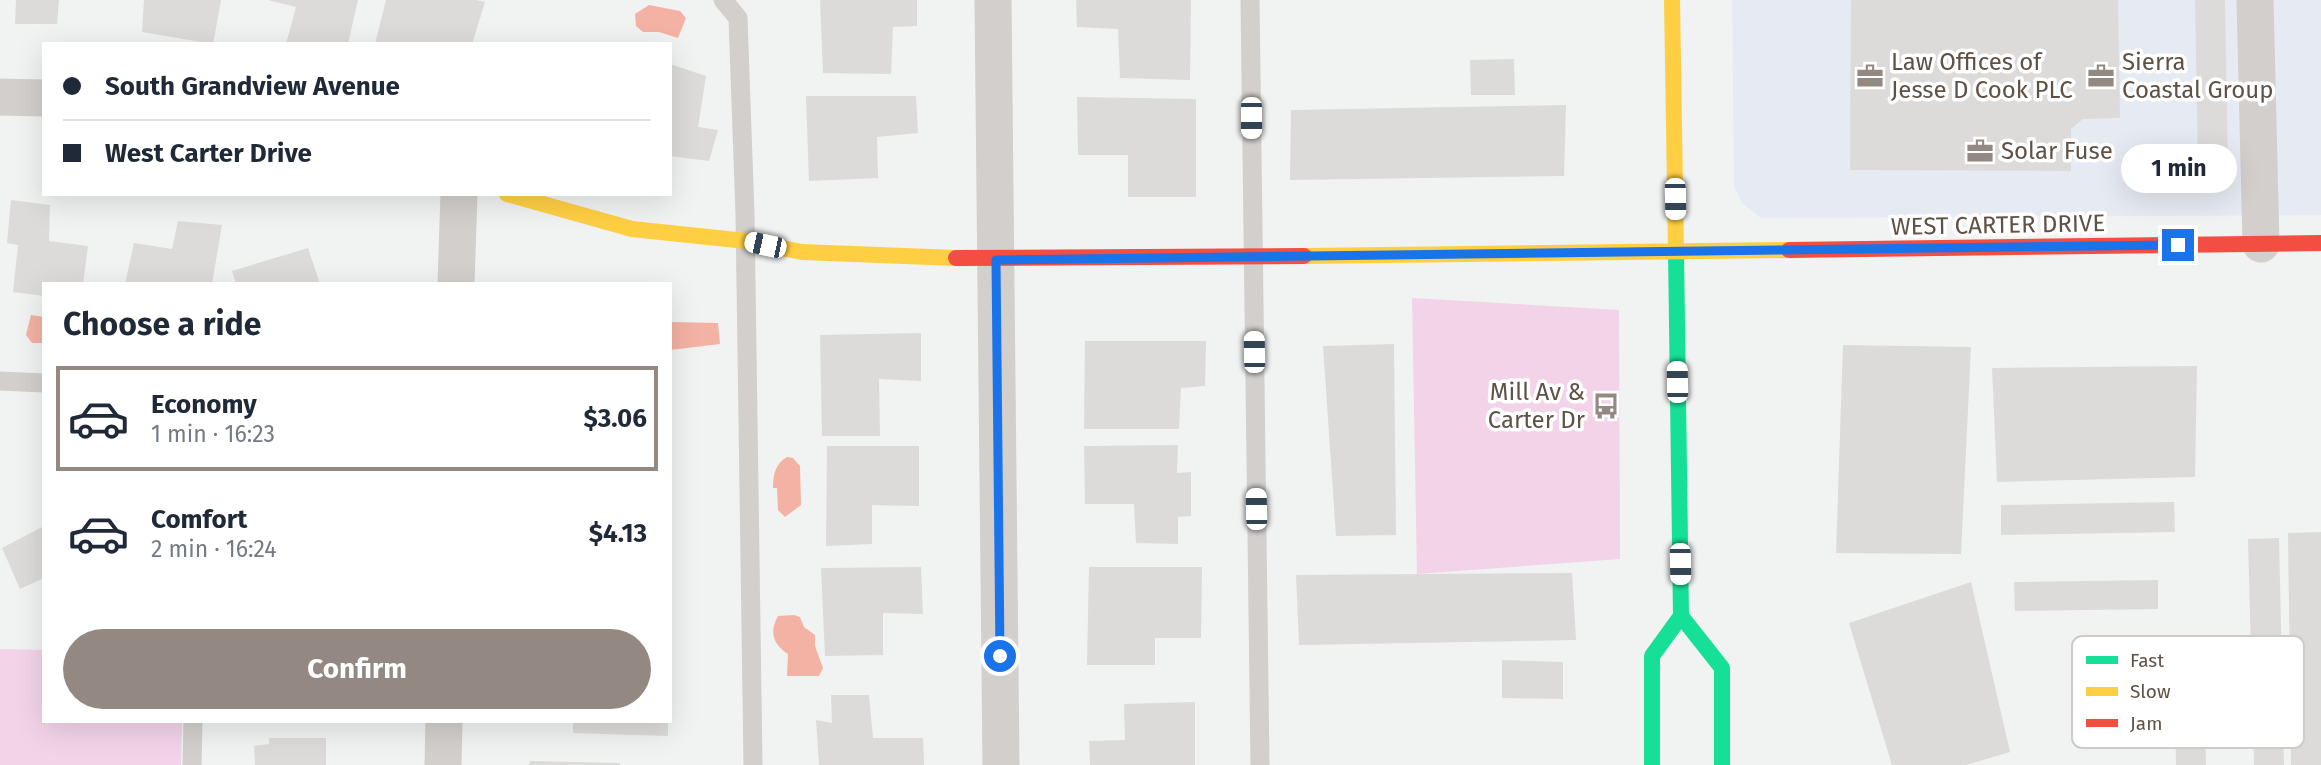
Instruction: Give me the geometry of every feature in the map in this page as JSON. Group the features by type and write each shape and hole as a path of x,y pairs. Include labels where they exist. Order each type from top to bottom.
{"street":[{"path":"993,0 1001,765"},
{"path":"1672,0 1681,616 1721,668 1722,765"},
{"path":"2255,0 2261,244"},
{"path":"0,97 42,98"},
{"path":"456,282 459,196"},
{"name":"WEST CARTER DRIVE","path":"514,196 632,229 746,241 803,253 996,260 1252,259 2321,243"},
{"path":"1652,765 1652,656 1681,616"},
{"path":"443,765 444,723"}],"lane":[{"path":"723,0 738,18 746,241 753,765"},
{"path":"1250,0 1260,765"},
{"path":"0,381 42,383"},
{"path":"192,765 193,723"}],"shaded area":[{"path":"1732,0 2321,0 2321,215 1761,218 1742,203 1734,186"},
{"path":"649,5 680,11 686,18 678,38 659,32 643,32 636,26 635,14"},
{"path":"1412,298 1619,310 1620,559 1417,574"},
{"path":"31,315 42,317 42,343 32,343 26,335"},
{"path":"672,322 718,323 720,344 672,350"},
{"path":"787,457 793,458 800,466 801,505 785,517 778,510 777,488 773,488 773,483 777,466"},
{"path":"778,616 800,617 804,627 815,635 815,646 823,668 819,676 787,676 788,654 776,642 773,632"},
{"path":"0,649 42,650 42,723 182,723 181,765 0,765"}],"building":[{"path":"16,0 59,0 57,24 15,24"},
{"path":"144,0 221,0 213,42 142,32"},
{"path":"268,0 358,0 348,42 287,42 296,7"},
{"path":"386,0 485,2 473,42 376,42"},
{"path":"820,0 917,0 917,26 893,27 891,74 823,73"},
{"path":"1076,0 1191,0 1190,80 1120,78 1118,29 1077,27"},
{"path":"1851,0 2118,0 2120,118 2083,119 2071,129 2071,171 1850,170"},
{"path":"2195,0 2225,0 2228,167 2198,167"},
{"path":"1514,59 1515,95 1471,95 1470,60"},
{"path":"672,65 706,76 698,127 718,130 709,161 672,156"},
{"path":"806,96 916,96 918,133 877,137 878,178 809,181"},
{"path":"1077,97 1196,99 1196,197 1128,197 1128,155 1078,155"},
{"path":"1566,105 1564,176 1290,180 1291,110"},
{"path":"11,200 50,205 49,241 88,246 83,282 42,282 42,296 13,292 18,245 7,243"},
{"path":"178,221 222,225 212,282 125,282 134,243 172,249"},
{"path":"308,248 319,282 235,282 232,271"},
{"path":"921,333 921,381 879,379 880,436 822,436 820,335"},
{"path":"1085,341 1206,341 1205,386 1181,388 1179,429 1084,429"},
{"path":"1394,344 1396,535 1336,536 1323,346"},
{"path":"1843,345 1971,347 1961,554 1836,553"},
{"path":"2197,366 2195,477 1997,482 1992,368"},
{"path":"1178,445 1177,473 1191,472 1191,516 1178,517 1178,544 1136,543 1134,504 1085,504 1084,446"},
{"path":"827,446 919,446 919,506 872,505 872,544 826,546"},
{"path":"2174,502 2175,532 2001,535 2001,505"},
{"path":"42,527 42,579 20,589 2,548"},
{"path":"2321,532 2321,765 2291,765 2291,748 2304,748 2304,636 2289,636 2288,533"},
{"path":"2279,538 2281,636 2251,636 2248,539"},
{"path":"921,567 923,614 883,613 883,655 825,656 821,568"},
{"path":"1089,567 1202,567 1201,638 1155,638 1155,665 1087,665"},
{"path":"1572,573 1576,640 1299,645 1296,575"},
{"path":"2158,580 2158,609 2015,611 2014,582"},
{"path":"1971,582 2010,752 1966,765 1892,765 1849,623"},
{"path":"1502,660 1563,662 1563,699 1502,698"},
{"path":"831,695 869,695 873,738 923,738 924,765 819,765 816,720 832,723"},
{"path":"1195,702 1195,765 1090,765 1089,741 1125,740 1124,704"},
{"path":"573,723 668,723 668,736 573,733"},
{"path":"269,738 326,738 326,765 255,765 254,746 269,744"},
{"path":"2176,748 2206,748 2206,765 2176,765"},
{"path":"2254,748 2284,748 2284,765 2254,765"},
{"path":"530,761 620,763 620,765 529,765"}],"traffic: fast":[{"path":"1652,765 1652,656 1681,616 1676,251"},
{"path":"1681,616 1722,668 1722,765"}],"traffic: slow":[{"path":"1672,0 1676,251"},
{"path":"514,196 632,229 746,241 802,252 956,258"},
{"path":"1304,256 1789,250"}],"traffic: jam":[{"path":"1789,250 2321,243"},
{"path":"956,258 1304,256"}],"place":[{"name":"Law Offices of Jesse D Cook PLC","path":"1870,76"},
{"name":"Sierra Coastal Group","path":"2101,76"},
{"name":"Solar Fuse","path":"1980,151"},
{"name":"Mill Av & Carter Dr","path":"1606,406"}],"route":[{"path":"1000,656 994,302 996,260 1252,259 2178,245"}]}
